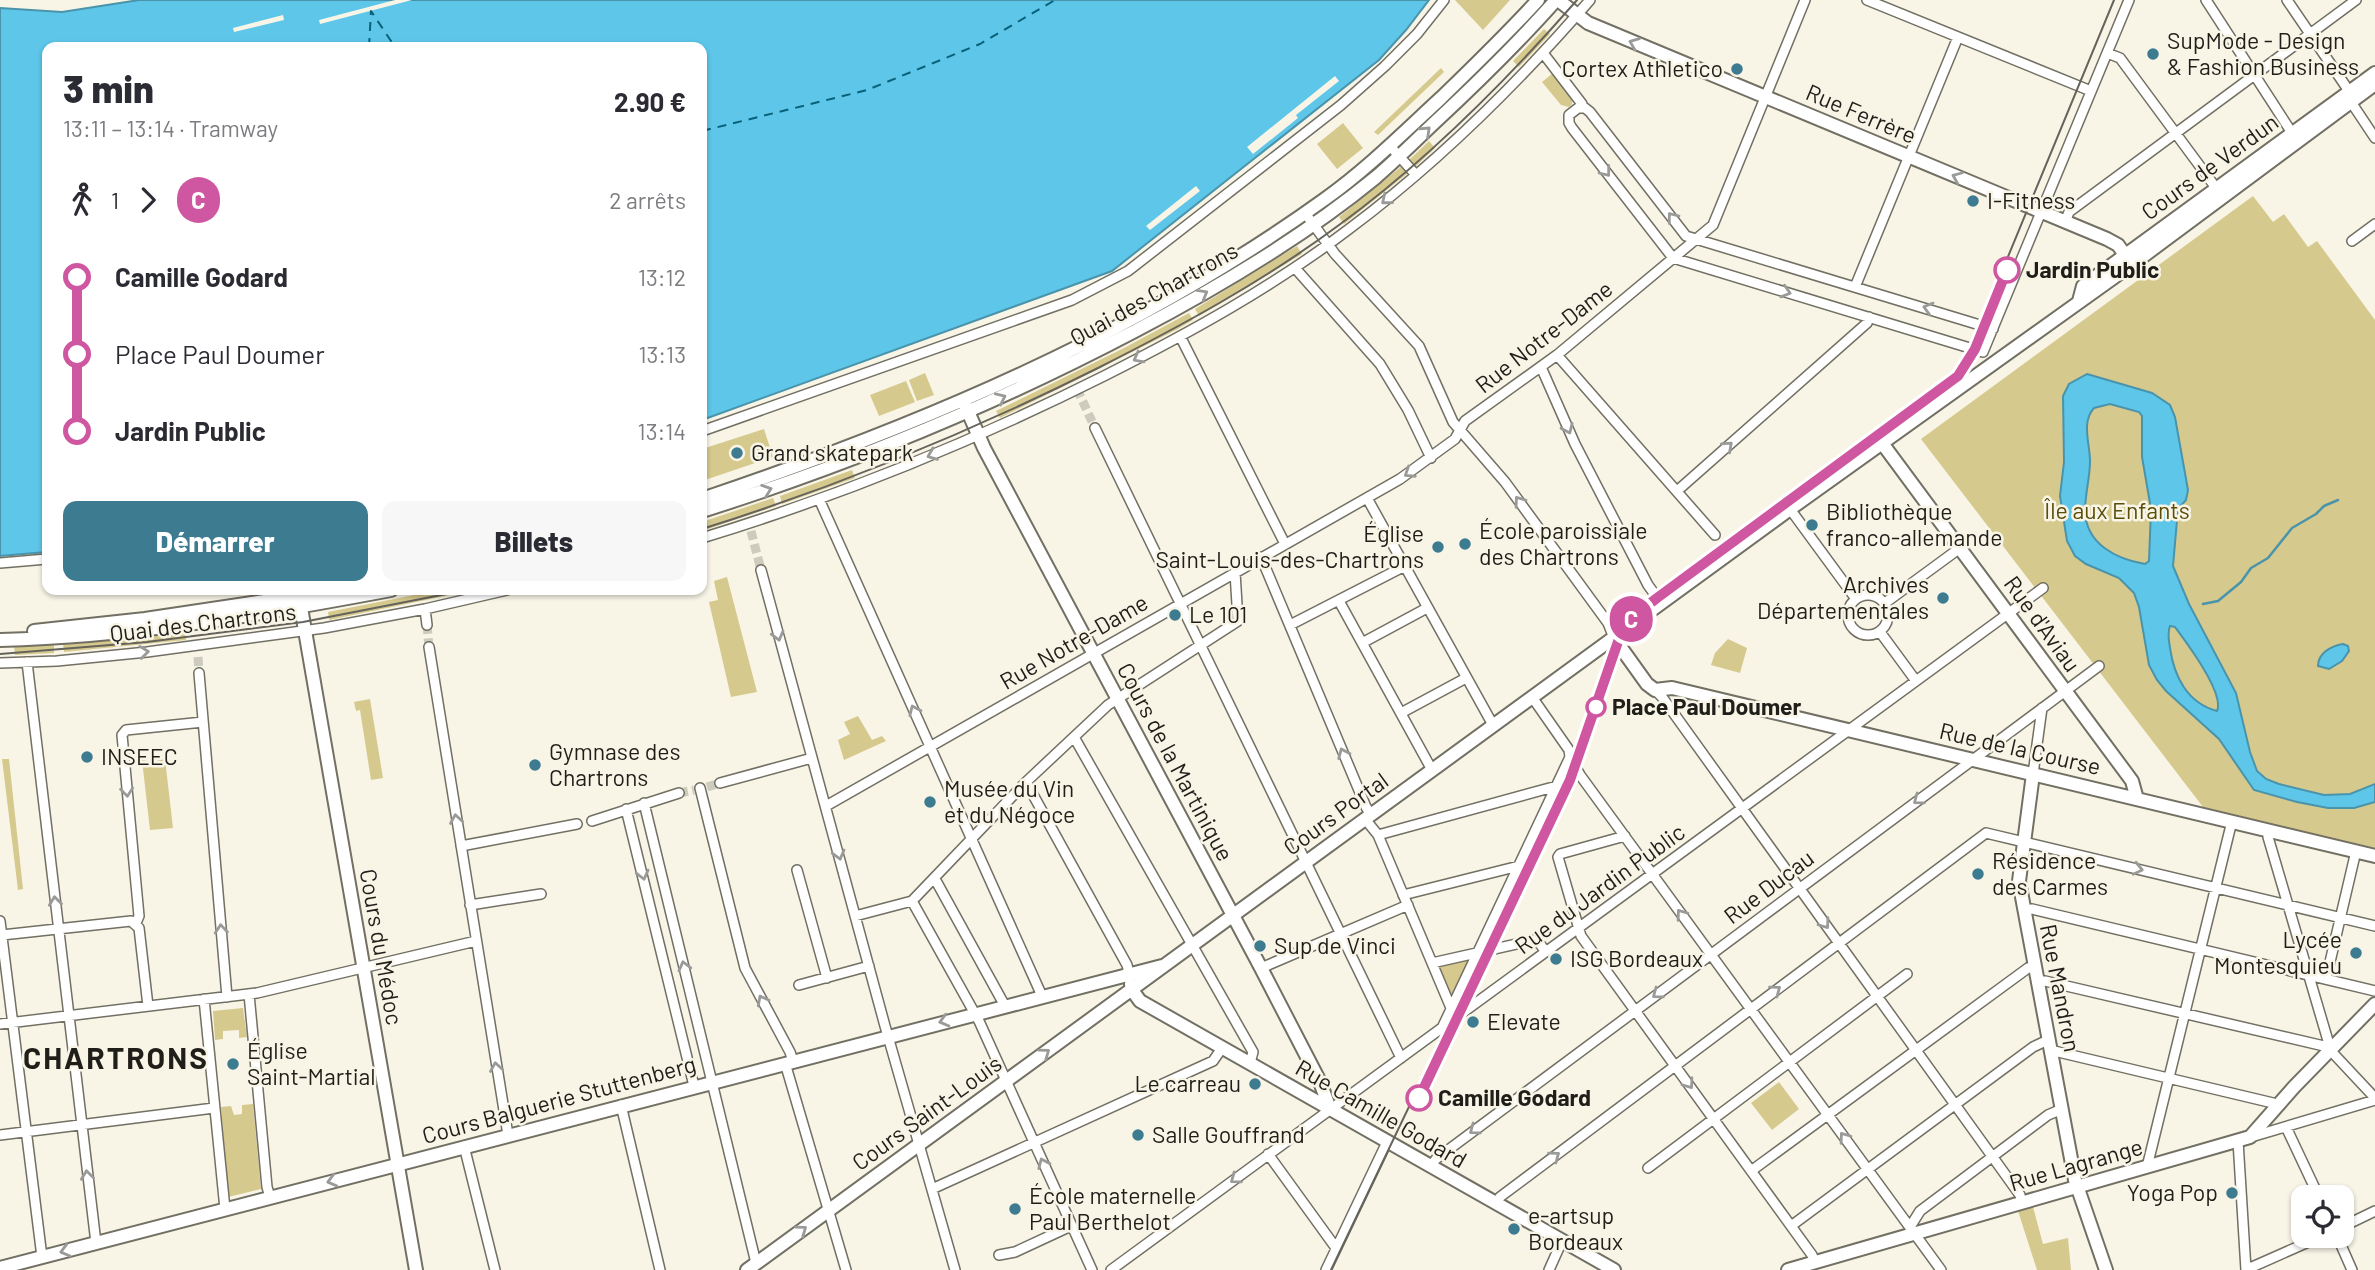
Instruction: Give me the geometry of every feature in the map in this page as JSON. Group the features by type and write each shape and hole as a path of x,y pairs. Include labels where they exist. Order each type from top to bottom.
{"main road":[{"name":"Quai des Chartrons","path":"707,509 812,474 968,412 1067,366 1166,315 1231,277 1313,224 1376,177 1395,151 1538,0"},
{"name":"Quai des Chartrons","path":"707,497 832,453 963,400 1157,304 1260,243 1395,151 1504,56 1557,0"},
{"name":"Rue Ferrère","path":"1557,0 1587,23 2065,222 2118,245 2125,255"},
{"name":"Cours de Verdun","path":"2079,301 2083,286 2219,192 2350,96 2375,73"},
{"name":"Cours de Verdun","path":"1532,697 2105,284 2292,133 2350,96 2375,84"},
{"path":"2105,284 2123,262 2125,255"},
{"name":"Cours de la Martinique","path":"963,400 979,436 1261,968 1320,1082 1330,1109"},
{"name":"Rue d'Aviau","path":"1882,443 2132,781 2137,799"},
{"name":"Quai des Chartrons","path":"300,601 321,595"},
{"name":"Quai des Chartrons","path":"29,635 147,628 350,595"},
{"name":"Cours du Médoc","path":"300,601 416,1270"},
{"path":"0,633 29,635"},
{"path":"0,640 29,635"},
{"path":"1614,638 1647,684 1655,690"},
{"name":"Rue de la Course","path":"1655,690 1672,688 2375,856"},
{"name":"Cours Portal","path":"1132,990 1532,697"},
{"name":"Rue Mandron","path":"2033,774 2019,881 2078,1187 2106,1270"},
{"name":"Cours Portal","path":"1129,973 1166,965"},
{"path":"1129,973 1132,990"},
{"name":"Cours Balguerie Stuttenberg","path":"0,1268 1129,973"},
{"name":"Rue Camille Godard","path":"1132,990 1140,1001 1614,1270"},
{"name":"Cours Saint-Louis","path":"751,1267 1132,990"},
{"path":"2244,1139 2266,1127 2277,1106 2375,1004"},
{"name":"Rue Lagrange","path":"1788,1270 1912,1230 2022,1203 2244,1139"}],"street":[{"path":"707,429 1072,300 1128,271 1341,104 1417,34 1444,0"},
{"name":"Quai des Chartrons","path":"707,537 750,527 979,436 1180,336 1295,268 1416,175 1543,53 1591,0"},
{"name":"Rue Notre-Dame","path":"826,806 1367,498 1431,458 1455,439 1465,421 1557,355 1713,225 1805,0"},
{"path":"1867,0 2091,91"},
{"path":"1983,352 2129,0"},
{"path":"2206,0 2292,133"},
{"path":"2287,0 2375,138"},
{"path":"2065,222 2069,212 2356,0"},
{"path":"1855,287 1958,37"},
{"path":"1543,53 1582,107 1590,112 1686,236 1993,328"},
{"path":"2107,53 2120,58 2219,192"},
{"path":"1582,107 1569,115 1572,128 1673,258 1983,352 1992,363"},
{"path":"1395,151 1416,175"},
{"path":"1305,213 1328,245 1419,346 1453,422 1505,482 1608,624 1614,638"},
{"path":"2352,241 2375,224"},
{"path":"1295,268 1380,364 1408,410 1431,458"},
{"path":"1677,491 1867,323 1870,317"},
{"path":"1180,336 1286,544"},
{"path":"1557,355 1715,535"},
{"path":"1541,367 1575,444 1648,585 1661,603"},
{"path":"1095,428 1401,1058"},
{"path":"1367,498 1493,725"},
{"path":"819,499 1042,996"},
{"path":"1790,509 1856,599"},
{"path":"1885,603 1959,548"},
{"path":"1261,557 1368,817 1451,1008"},
{"path":"0,563 36,564 42,561"},
{"path":"1290,625 1405,566"},
{"path":"761,570 955,1270"},
{"path":"855,916 912,901 1026,782 1117,698 1238,621 1235,572"},
{"name":"Rue du Jardin Public","path":"1111,1270 2043,588"},
{"name":"Quai des Chartrons","path":"0,663 81,659 304,631 485,595"},
{"path":"1868,595 1885,603 1888,621 1880,632 1862,635 1852,627 1847,615 1849,607 1856,599 1868,595"},
{"path":"1339,601 1433,770"},
{"path":"1362,643 1427,608"},
{"path":"425,609 427,625"},
{"path":"1880,632 1916,681"},
{"path":"197,645 198,657"},
{"path":"429,647 508,1135"},
{"path":"27,662 96,1243"},
{"name":"Rue Ducau","path":"1431,1166 1436,1159 1635,1010 2099,666"},
{"path":"199,673 227,997"},
{"path":"1401,713 1466,678"},
{"path":"1655,690 1993,1156 2020,1195 2022,1203"},
{"path":"1532,697 1625,836 1941,1270"},
{"name":"Rue Mandron","path":"2033,774 2042,708"},
{"path":"136,923 139,916 122,735 126,730 203,722"},
{"path":"1074,737 1253,1052 1250,1063"},
{"path":"1442,1027 1570,757"},
{"path":"720,783 812,758"},
{"path":"1026,782 1129,973"},
{"path":"1378,835 1557,786"},
{"path":"700,788 745,968 790,1052 789,1062 846,1270"},
{"path":"592,821 679,793"},
{"path":"644,803 712,1082 751,1267"},
{"path":"626,809 694,1086"},
{"path":"2147,1167 2232,821"},
{"path":"461,846 577,824"},
{"path":"2269,830 2268,837 2331,1051"},
{"path":"1496,1203 1500,1197 1986,833 2375,926"},
{"path":"1625,836 1560,854 1558,860 1581,936 1815,1262"},
{"path":"2326,979 2356,851"},
{"path":"1404,895 1519,866"},
{"path":"797,870 827,978"},
{"path":"935,879 1005,1006"},
{"path":"470,905 541,894"},
{"path":"912,901 974,1014 1092,1270"},
{"path":"1261,968 1408,905"},
{"path":"2024,911 2032,909 2375,991"},
{"path":"0,921 42,1257"},
{"path":"2,935 131,921 136,923 139,928 148,1006"},
{"path":"1432,963 1534,940 1546,952"},
{"path":"0,1024 249,994 476,941"},
{"path":"799,985 869,966"},
{"path":"1751,1171 2034,966"},
{"path":"1648,1168 1907,974"},
{"path":"2037,981 2324,1046 2375,1099 2286,1127 2266,1127"},
{"path":"249,994 270,1197"},
{"path":"204,999 225,1209"},
{"path":"1791,1226 2033,1047 2049,1045 2277,1106"},
{"path":"932,1189 1213,1061 1223,1048"},
{"path":"621,1105 660,1270"},
{"path":"0,1135 214,1108"},
{"path":"1912,1230 1920,1211 2048,1115 2062,1109"},
{"path":"2286,1127 2313,1185"},
{"path":"2244,1139 2246,1269 2295,1248"},
{"path":"1326,1270 1387,1142"},
{"path":"464,1146 495,1270"},
{"path":"1268,1154 1336,1248"},
{"path":"2354,1222 2375,1212"},
{"path":"999,1255 1015,1252 1071,1226"},
{"path":"1549,1270 1562,1241"},
{"path":"2343,1248 2353,1270"}],"green space":[{"path":"1455,0 1510,0 1483,30"},
{"path":"1544,29 1550,34 1519,67 1513,61"},
{"path":"1441,68 1444,72 1378,135 1374,132"},
{"path":"1553,73 1572,97 1569,107 1561,105 1542,82"},
{"path":"1343,123 1363,148 1337,169 1317,144"},
{"path":"1429,141 1435,148 1415,167 1409,160"},
{"path":"1402,166 1408,173 1344,224 1339,217"},
{"name":"Jardin Public","path":"2253,196 2273,222 2284,214 2308,247 2317,241 2375,320 2375,848 2203,807 1921,439"},
{"path":"1286,231 1289,235 1190,296 1187,292"},
{"path":"1297,246 1302,254 1199,316 1195,309"},
{"path":"1189,313 1193,320 1176,330 1000,418 996,411 1124,348"},
{"path":"925,373 934,395 917,401 909,380"},
{"path":"906,381 915,402 879,416 870,395"},
{"name":"Grand skatepark","path":"764,429 773,457 707,479 707,447"},
{"path":"852,470 855,478 782,504 780,496"},
{"path":"773,498 776,506 707,529 707,520"},
{"path":"727,577 757,692 731,697 709,602 718,600 714,581"},
{"path":"415,595 450,595 329,620 328,612"},
{"path":"185,631 186,640 64,652 63,644"},
{"path":"1728,639 1747,648 1740,673 1711,665 1715,653"},
{"path":"54,644 54,653 15,655 14,646"},
{"path":"370,699 383,778 371,780 360,710 356,711 354,702"},
{"path":"858,716 872,740 882,736 886,741 844,760 838,740 850,734 844,722"},
{"path":"2,759 9,759 23,889 18,890"},
{"path":"165,759 173,828 150,830 142,760 152,762"},
{"path":"1472,955 1454,994 1449,993 1436,964"},
{"path":"243,1008 247,1037 239,1038 239,1030 223,1031 223,1039 215,1040 213,1011"},
{"path":"1779,1082 1799,1109 1772,1130 1751,1103"},
{"path":"253,1104 261,1189 228,1197 221,1107 231,1106 234,1115 242,1114 242,1105"},
{"path":"2033,1207 2043,1244 2068,1238 2071,1270 2037,1270 2018,1211"}],"water":[{"path":"139,0 1429,0 1379,60 1112,271 707,418 707,42 42,42 42,552 0,556 0,8 62,12"},
{"path":"2087,374 2152,393 2170,405 2175,417 2188,490 2186,500 2178,509 2173,566 2189,604 2236,693 2257,771 2266,779 2279,784 2324,795 2350,794 2375,784 2375,802 2354,808 2328,808 2254,790 2219,739 2157,680 2149,665 2134,593 2119,578 2086,564 2075,556 2067,541 2060,496 2064,462 2063,396 2069,384","holes":["2110,404 2139,412 2142,416 2142,457 2151,509 2149,561 2145,564 2134,562 2104,548 2087,523 2085,505 2090,461 2088,420 2094,408","2170,626 2175,627 2204,668 2216,693 2217,711 2198,702 2179,678 2170,648"]},
{"path":"2343,644 2348,646 2349,651 2342,661 2329,669 2318,666 2320,657 2326,651"}],"pier":[{"path":"395,0 412,0 320,24 319,20"},
{"path":"283,15 284,20 234,32 233,28"},
{"path":"1335,76 1339,81 1253,154 1247,147"},
{"path":"1196,186 1200,191 1150,230 1146,226"}],"waterway":[{"path":"2203,604 2218,601 2241,582 2251,568 2268,558 2292,528 2324,506 2338,500"}],"ferry route":[{"path":"707,130 867,90 980,44 1055,0"},
{"path":"369,42 371,11 392,42"}],"tunnel":[{"path":"1077,389 1095,428"},
{"path":"751,531 761,570"},
{"path":"427,625 429,647"},
{"path":"198,657 199,673"},
{"path":"707,787 720,783"},
{"path":"679,793 694,790"}],"tram line":[{"path":"707,527 854,476 1001,414 1129,352 1252,284 1311,246 1402,175 1494,90 1577,0"},
{"path":"1331,1270 1566,778 1617,630 1641,604 1959,367 1974,339 2114,0"},
{"name":"C","path":"1419,1098 1570,780 1621,633 1634,616 1657,598 1958,376 1975,349 2007,270"},
{"path":"0,654 147,642 303,622 441,595"}],"place":[{"name":"SupMode - Design & Fashion Business","path":"2153,54"},
{"name":"Cortex Athletico","path":"1737,69"},
{"name":"I-Fitness","path":"1973,201"},
{"name":"Jardin Public","path":"2007,270"},
{"name":"Grand skatepark","path":"737,453"},
{"name":"Bibliothèque franco-allemande","path":"1812,525"},
{"name":"École paroissiale des Chartrons","path":"1465,544"},
{"name":"Église Saint-Louis-des-Chartrons","path":"1438,547"},
{"name":"Archives Départementales","path":"1943,598"},
{"name":"Le 101","path":"1175,615"},
{"name":"Place Paul Doumer","path":"1596,707"},
{"name":"INSEEC","path":"87,757"},
{"name":"Gymnase des Chartrons","path":"535,765"},
{"name":"Musée du Vin et du Négoce","path":"930,802"},
{"name":"Résidence des Carmes","path":"1978,874"},
{"name":"Sup de Vinci","path":"1260,946"},
{"name":"Lycée Montesquieu","path":"2356,953"},
{"name":"ISG Bordeaux","path":"1556,959"},
{"name":"Elevate","path":"1473,1022"},
{"name":"Église Saint-Martial","path":"233,1064"},
{"name":"Le carreau","path":"1255,1084"},
{"name":"Camille Godard","path":"1419,1098"},
{"name":"Salle Gouffrand","path":"1138,1135"},
{"name":"Yoga Pop","path":"2232,1193"},
{"name":"École maternelle Paul Berthelot","path":"1015,1209"},
{"name":"e-artsup Bordeaux","path":"1514,1229"}],"district":[{"name":"CHARTRONS","path":"116,1059"}],"park label":[{"name":"Île aux Enfants","path":"2117,511"}]}
